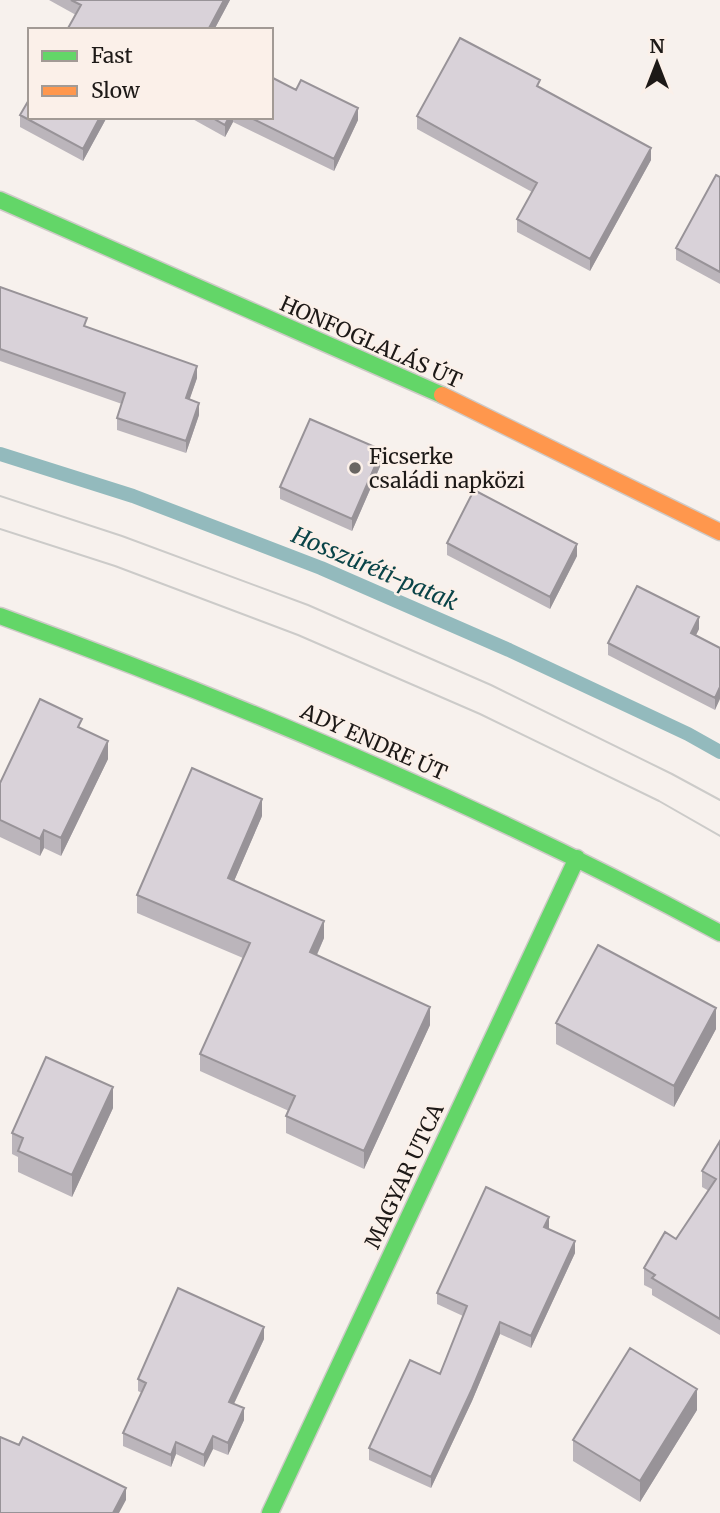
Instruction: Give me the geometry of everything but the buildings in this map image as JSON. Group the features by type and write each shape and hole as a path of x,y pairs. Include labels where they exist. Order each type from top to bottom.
{"street":[{"name":"HONFOGLALÁS ÚT","path":"0,200 417,383 720,532"},
{"name":"ADY ENDRE ÚT","path":"0,616 82,645 419,784 577,858 720,933"},
{"name":"MAGYAR UTCA","path":"270,1513 577,858"}],"waterway":[{"name":"Hosszúréti-patak","path":"0,454 133,496 321,568 509,650 688,734 720,752"}],"tram line":[{"path":"0,496 122,536 308,605 491,685 720,800"},
{"path":"0,529 115,566 298,635 480,714 659,801 720,836"}],"traffic: fast":[{"path":"0,200 442,395"},
{"path":"0,616 184,686 366,761 545,843 720,933"},
{"path":"270,1513 577,858"}],"traffic: slow":[{"path":"442,395 720,532"}],"place":[{"name":"Ficserke családi napközi","path":"355,468"}]}
